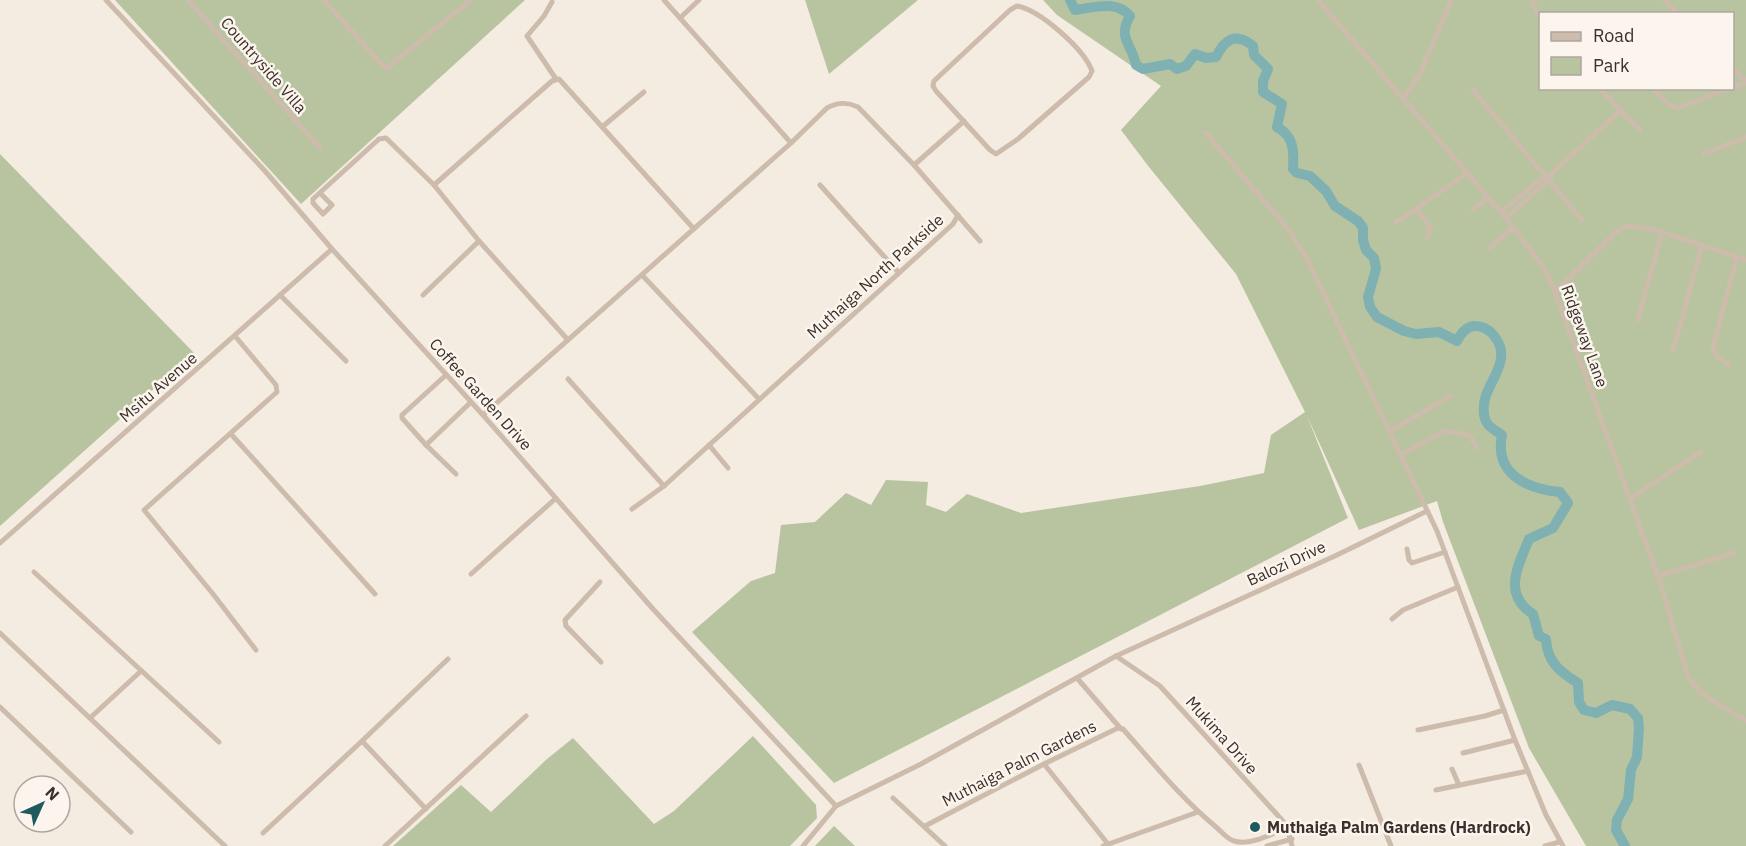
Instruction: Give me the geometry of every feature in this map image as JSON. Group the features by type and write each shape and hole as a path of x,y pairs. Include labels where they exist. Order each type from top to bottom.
{"street":[{"name":"Coffee Garden Drive","path":"106,0 265,171 653,609 836,806"},
{"name":"Countryside Villa","path":"188,0 320,148"},
{"path":"324,0 387,68 471,0"},
{"path":"330,6 337,0"},
{"path":"664,0 791,143"},
{"path":"680,18 699,0"},
{"name":"Ridgeway Lane","path":"1318,0 1514,227 1544,268 1555,292 1658,576 1691,682 1701,692 1746,721"},
{"path":"1403,99 1420,74 1451,0"},
{"path":"1532,0 1539,16"},
{"path":"1664,0 1676,12"},
{"path":"552,2 544,16 526,36 557,79 694,229"},
{"path":"1017,6 1025,7 1045,20 1074,45 1090,65 1092,71 1089,77 1002,152 996,154 990,150 964,122 936,91 933,86 934,81 1017,6"},
{"path":"1734,70 1746,82"},
{"path":"434,185 557,79"},
{"path":"1473,90 1582,220"},
{"path":"1601,90 1640,130"},
{"path":"1654,90 1669,105 1678,108 1727,90"},
{"path":"602,127 644,92"},
{"name":"Muthaiga North Parkside","path":"483,415 791,143 827,108 834,104 845,103 858,107 958,215 953,224 664,486 632,509"},
{"path":"1506,218 1620,111"},
{"path":"914,165 964,122"},
{"path":"1205,132 1300,246 1390,431 1445,552 1515,740 1546,816 1562,844 1545,846"},
{"path":"1704,154 1746,136"},
{"path":"320,193 379,138 386,138 434,185 479,241 568,340"},
{"path":"1396,222 1467,173"},
{"path":"1501,212 1544,175 1552,173"},
{"path":"820,185 899,273"},
{"path":"1473,210 1488,197"},
{"path":"1416,209 1431,228 1430,235 1427,237"},
{"path":"958,215 980,241"},
{"path":"1555,292 1616,232 1627,226 1662,232 1746,260"},
{"path":"1489,248 1514,227"},
{"path":"1638,320 1662,232"},
{"path":"423,295 479,241"},
{"path":"1673,350 1702,246"},
{"name":"Msitu Avenue","path":"0,543 332,249"},
{"path":"1730,365 1717,357 1713,348 1737,257"},
{"path":"642,275 759,399"},
{"path":"280,295 346,361"},
{"path":"235,336 278,390 144,511 256,650"},
{"path":"446,375 402,415 402,418 456,474"},
{"path":"568,379 664,486"},
{"path":"1390,431 1451,396"},
{"path":"426,445 471,402"},
{"path":"1400,454 1449,430 1469,435 1477,448"},
{"path":"231,434 375,594"},
{"path":"709,445 728,468"},
{"path":"1630,499 1701,452"},
{"path":"471,574 555,499"},
{"name":"Balozi Drive","path":"836,806 921,764 1116,656 1427,511"},
{"path":"1407,549 1409,560 1413,563 1445,552"},
{"path":"1658,576 1734,553"},
{"path":"34,572 219,742"},
{"path":"600,582 564,620 566,626 601,662"},
{"path":"1392,619 1403,610 1458,587"},
{"path":"1,635 225,846"},
{"name":"Mukima Drive","path":"1116,656 1160,686 1287,827 1292,843"},
{"path":"263,833 448,659"},
{"path":"90,718 141,671"},
{"path":"1077,678 1121,729"},
{"path":"0,706 131,832"},
{"path":"1418,730 1469,720 1504,710"},
{"path":"385,846 526,716"},
{"name":"Muthaiga Palm Gardens","path":"926,826 1114,729 1121,729 1198,812 1234,841 1257,840 1287,827"},
{"path":"1463,753 1515,740"},
{"path":"362,741 426,809"},
{"path":"1044,764 1106,845 1198,812"},
{"path":"1359,765 1391,846"},
{"path":"1452,769 1459,785"},
{"path":"1436,790 1528,771"},
{"path":"892,798 926,826 945,846"},
{"path":"803,846 836,806"},
{"path":"1267,846 1292,843"}],"green space":[{"path":"115,0 525,0 301,204"},
{"path":"805,0 918,0 829,74"},
{"path":"1043,0 1746,0 1746,846 1586,846 1529,748 1437,501 1359,530 1307,416 1348,518 834,783 692,632 751,581 775,573 781,525 815,522 846,493 871,505 886,480 928,482 926,505 946,512 967,494 1021,513 1200,486 1264,473 1271,435 1305,412 1236,274 1121,130 1161,86 1057,15"},
{"path":"0,154 194,353 0,526"},
{"path":"753,736 816,805 817,818 790,846 393,846 461,785 491,812 547,759 573,738 654,824 674,811"},
{"path":"834,826 855,846 815,846"}],"waterway":[{"path":"1070,0 1075,10 1112,6 1130,16 1126,24 1125,36 1136,65 1143,69 1170,64 1177,69 1186,66 1195,54 1206,58 1216,57 1223,46 1231,40 1241,39 1253,46 1254,55 1268,69 1263,81 1263,92 1282,104 1277,127 1290,139 1293,169 1297,173 1310,176 1326,191 1335,206 1358,221 1363,228 1366,250 1374,258 1376,269 1368,297 1370,307 1377,317 1404,331 1416,334 1439,332 1457,341 1468,328 1480,326 1498,341 1501,352 1500,365 1485,398 1485,419 1502,435 1501,449 1508,469 1525,483 1560,492 1568,503 1553,528 1529,539 1517,569 1515,589 1523,606 1533,614 1539,636 1546,639 1549,654 1556,666 1578,683 1579,702 1584,710 1596,713 1612,705 1630,709 1638,718 1637,757 1631,770 1628,799 1617,820 1616,830 1625,846"}],"place":[{"name":"Muthaiga Palm Gardens (Hardrock)","path":"1255,827"}]}
